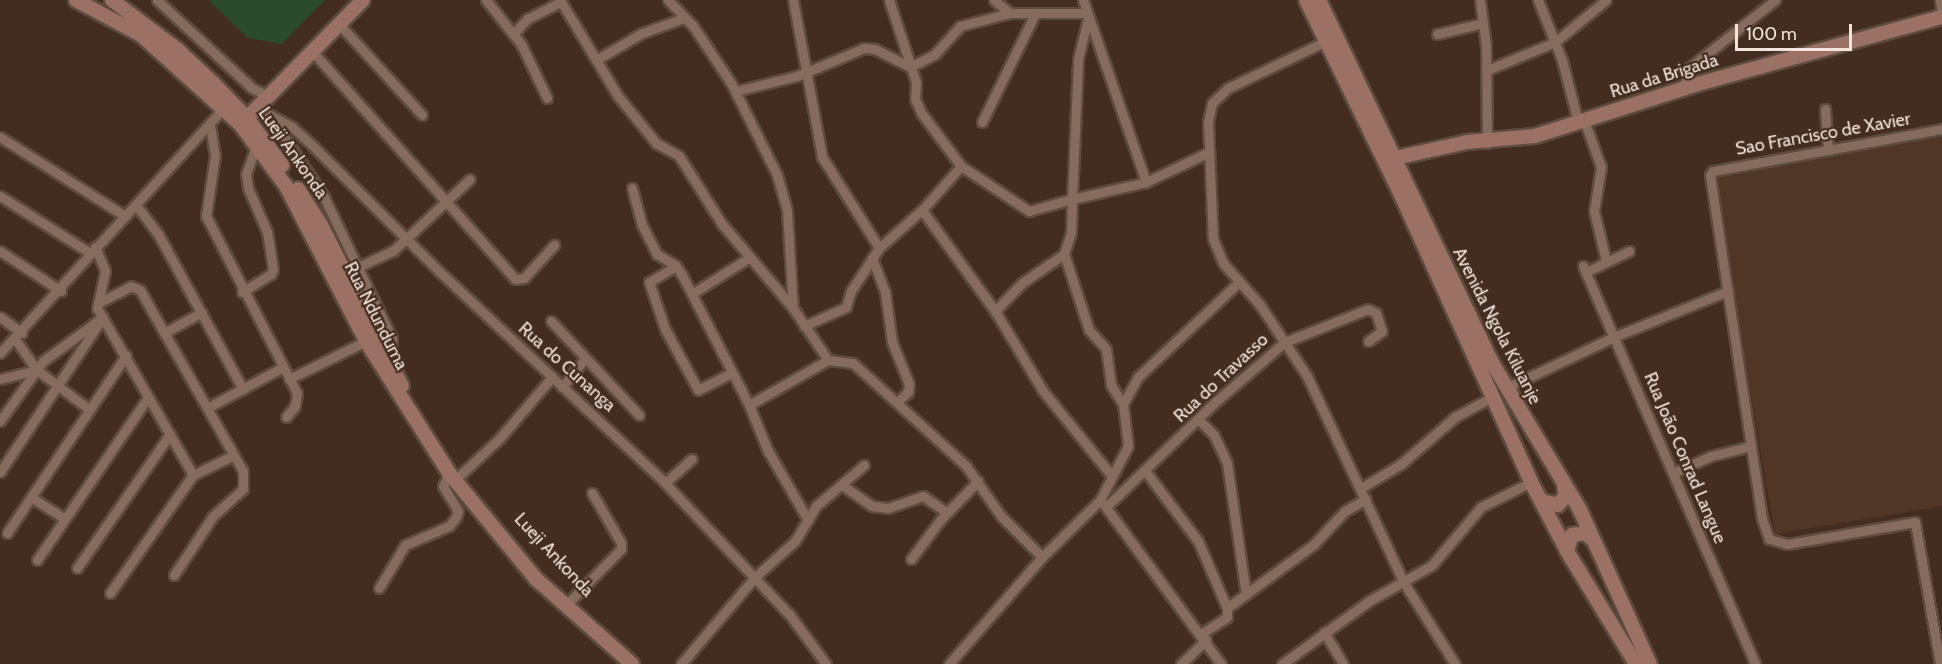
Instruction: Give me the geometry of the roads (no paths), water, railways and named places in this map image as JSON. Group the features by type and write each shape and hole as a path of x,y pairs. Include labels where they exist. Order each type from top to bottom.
{"main road":[{"name":"Rua Ndunduma","path":"76,0 141,35 223,109 256,146 309,224 366,341 455,474 536,579 632,664"},
{"name":"Lueji Ankonda","path":"112,0 178,50 247,118 321,225 392,367 455,474 570,601 645,664"},
{"path":"247,118 265,105 312,51 363,0"},
{"name":"Avenida Ngola Kiluanje","path":"1306,0 1494,396 1532,482 1567,551 1632,662"},
{"name":"Avenida Ngola Kiluanje","path":"1319,0 1506,388 1564,486 1592,539 1650,664"},
{"name":"Rua da Brigada","path":"1395,158 1467,142 1487,143 1528,137 1683,88 1942,17"},
{"path":"1542,501 1554,506 1562,503 1566,495 1564,486"},
{"path":"1567,551 1572,535 1585,533 1592,539"}],"street":[{"name":"Lueji Ankonda","path":"156,0 252,88 314,179 392,338 392,367"},
{"path":"486,0 514,33 547,98"},
{"path":"668,0 684,18 736,91 785,198 793,308"},
{"path":"793,0 822,158 879,248"},
{"path":"889,0 916,82 918,106 961,166 1024,210 1146,182 1209,152"},
{"path":"994,0 1010,13"},
{"path":"1084,0 1087,15 1146,182"},
{"path":"1480,0 1487,70 1487,143"},
{"path":"1538,0 1581,121 1601,167 1594,211 1606,261 1629,251"},
{"path":"1487,70 1554,42 1606,0"},
{"path":"1683,88 1689,68 1775,0"},
{"path":"1940,0 1942,17"},
{"path":"514,33 527,19 561,1 618,96 656,143 682,160 710,207 793,308 828,360"},
{"path":"910,67 935,54 960,26 1010,13 1087,15"},
{"path":"982,122 1035,14"},
{"path":"1087,15 1078,59 1071,232 1064,254 1089,330 1106,350 1112,385 1123,404 1129,443 1112,476 1103,503 1221,664"},
{"path":"596,60 642,33 684,18"},
{"path":"1437,34 1484,23"},
{"path":"339,24 422,115"},
{"path":"1326,41 1216,97 1208,122 1212,239 1223,264 1285,342 1332,424 1404,583 1455,664"},
{"path":"736,91 806,71 864,48 875,49 910,67"},
{"path":"312,51 515,279 524,278 554,245"},
{"name":"Rua do Cunanga","path":"265,105 292,127 665,483 755,577 826,664"},
{"path":"0,352 60,291 93,250 223,109"},
{"path":"1825,109 1828,150"},
{"path":"210,125 215,155 206,216 242,292 290,379 297,401 286,417"},
{"name":"Sao Francisco de Xavier","path":"1728,291 1711,172 1942,129"},
{"path":"0,137 125,216"},
{"path":"242,292 273,269 262,216 248,188 246,174 256,146"},
{"path":"804,326 846,307 851,291 879,248 922,210 961,166"},
{"path":"358,267 393,251 448,204 470,179"},
{"path":"632,188 642,225 659,257 676,266 693,293 749,405 768,451 808,520"},
{"path":"0,196 93,250 105,271 98,303 103,317 193,475"},
{"path":"136,205 158,234 243,389"},
{"path":"922,210 995,311 1043,391 1112,476"},
{"path":"0,251 60,291"},
{"path":"995,311 1022,283 1064,254"},
{"path":"693,293 750,257"},
{"path":"872,258 885,291 892,342 909,384 908,392 897,402"},
{"name":"Rua João Conrad Langue","path":"1606,261 1585,269 1616,336 1755,664"},
{"path":"676,266 649,282 665,329 698,390 732,373"},
{"path":"1123,404 1138,377 1239,282"},
{"path":"98,303 131,286 140,290 232,456 243,471 243,489 213,516 174,575"},
{"path":"1506,388 1616,336 1728,291 1762,519 1769,539 1777,544 1915,522 1940,664"},
{"name":"Rua do Travasso","path":"948,664 1042,556 1103,503 1146,472 1285,342 1368,309 1376,313 1382,331 1368,341"},
{"path":"164,333 202,312"},
{"path":"0,317 18,336 36,370 90,410"},
{"path":"0,421 49,355 103,317"},
{"path":"0,472 103,317"},
{"path":"550,321 639,415"},
{"path":"290,379 366,341"},
{"path":"8,533 126,355"},
{"path":"562,387 585,359"},
{"path":"749,405 828,360 853,363 897,402 978,482 1001,516 1042,556"},
{"path":"207,408 283,367"},
{"path":"0,379 36,370"},
{"path":"379,588 405,545 449,526 456,517 458,511 443,486 443,479 455,474 499,439 552,377"},
{"path":"37,560 148,396"},
{"path":"1361,488 1401,464 1455,417 1494,396"},
{"path":"1199,420 1214,435 1227,463 1246,595"},
{"path":"76,568 170,434"},
{"path":"1673,473 1711,456 1751,446"},
{"path":"110,593 193,475 232,456"},
{"path":"665,483 692,459"},
{"path":"681,664 755,577 787,550 816,506 864,465"},
{"path":"1146,472 1198,541 1227,608 1227,617 1203,637 1181,664"},
{"path":"911,559 947,513 978,482"},
{"path":"1282,664 1369,601 1404,583 1442,556 1473,513 1532,482"},
{"path":"842,485 872,506 888,508 923,496 947,513"},
{"path":"570,601 621,549 621,543 592,493"},
{"path":"32,497 65,519"},
{"path":"1227,608 1314,544 1345,511 1366,499"},
{"path":"1324,633 1343,664"}]}
